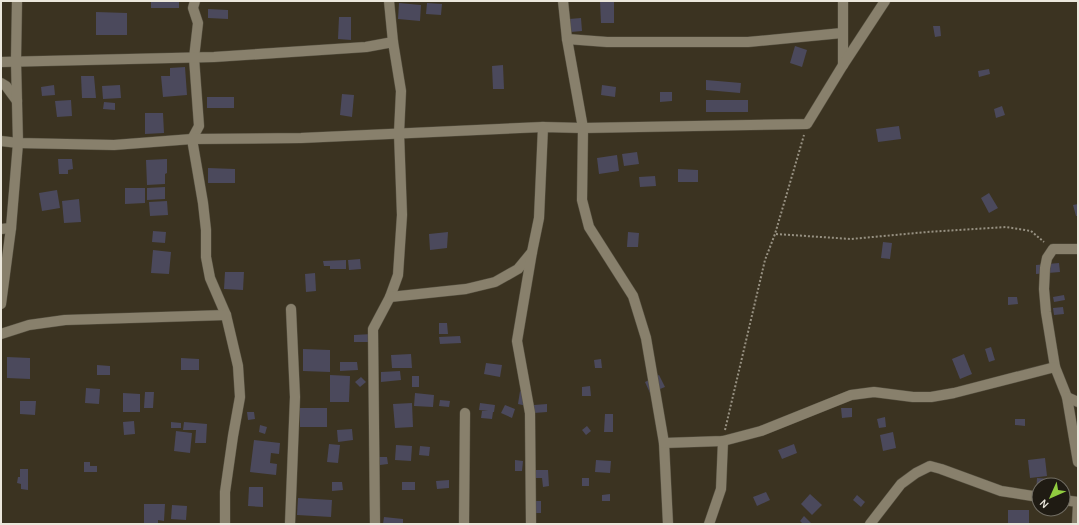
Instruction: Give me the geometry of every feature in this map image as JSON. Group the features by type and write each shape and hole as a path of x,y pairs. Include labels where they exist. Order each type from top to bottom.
{"street":[{"path":"1,304 6,229 18,143 16,61 17,1"},
{"path":"195,1 193,8 198,23 194,58 199,126 192,139 199,176 206,230 206,257 208,271 226,315 238,366 240,397 232,436 225,492 225,524"},
{"path":"375,524 373,329 390,297 398,275 402,215 399,133 401,91 393,42 389,1"},
{"path":"562,1 567,39 583,128 582,200 589,227 633,296 646,338 664,443 668,524"},
{"path":"843,1 843,65"},
{"path":"1,141 18,143 114,145 192,139 301,138 543,127 583,128 807,124 885,1"},
{"path":"567,39 607,42 748,42 842,33"},
{"path":"1,62 194,58 366,47 393,42"},
{"path":"1,83 6,86 17,101"},
{"path":"532,524 530,413 517,341 539,218 543,127"},
{"path":"1078,249 1053,249 1047,258 1044,289 1046,312 1055,367 1067,397 1078,462"},
{"path":"390,297 466,289 495,282 518,269 532,252"},
{"path":"290,524 295,397 291,309"},
{"path":"1,334 29,325 65,320 226,315"},
{"path":"664,443 722,441 761,432 851,395 874,392 913,397 931,397 954,393 1055,367"},
{"path":"1067,397 1078,402"},
{"path":"464,524 465,413"},
{"path":"709,524 722,490 722,441"},
{"path":"870,524 901,484 916,473 930,466 1001,491 1031,496"},
{"path":"1077,524 1078,503"}],"path":[{"path":"722,441 765,260 775,234 807,124"},
{"path":"775,234 851,239 1006,227 1031,231 1053,249"}],"building":[{"path":"151,1 179,1 179,8 151,8"},
{"path":"600,1 614,1 614,23 601,23"},
{"path":"399,3 421,5 420,21 398,19"},
{"path":"427,3 442,4 441,15 426,14"},
{"path":"208,9 228,10 228,19 208,18"},
{"path":"96,12 127,13 127,35 96,35"},
{"path":"339,17 351,17 351,40 338,39"},
{"path":"581,18 582,31 571,32 569,19"},
{"path":"933,26 940,26 941,36 935,37"},
{"path":"795,46 807,50 802,67 790,63"},
{"path":"503,65 504,89 493,89 492,66"},
{"path":"185,67 187,95 163,97 161,76 170,76 170,68"},
{"path":"989,69 990,74 979,77 978,71"},
{"path":"81,76 94,76 96,98 82,98"},
{"path":"706,80 741,83 740,93 706,90"},
{"path":"54,85 55,95 42,96 41,87"},
{"path":"120,85 121,98 103,99 102,86"},
{"path":"602,85 616,87 615,97 601,95"},
{"path":"660,92 672,92 672,101 660,102"},
{"path":"342,94 354,95 352,117 340,115"},
{"path":"207,97 234,97 234,108 207,108"},
{"path":"71,100 72,116 57,117 55,101"},
{"path":"706,100 748,100 748,112 706,112"},
{"path":"104,102 115,103 115,110 103,109"},
{"path":"1002,106 1005,115 996,118 994,109"},
{"path":"145,113 163,113 164,133 145,134"},
{"path":"899,126 901,139 878,142 876,129"},
{"path":"637,152 639,164 624,166 622,154"},
{"path":"617,155 619,171 599,174 597,158"},
{"path":"58,159 72,159 73,169 68,170 68,174 59,174"},
{"path":"167,159 165,184 147,185 146,160"},
{"path":"208,168 235,169 235,183 208,183"},
{"path":"678,169 698,170 698,182 678,182"},
{"path":"655,176 656,186 640,187 639,177"},
{"path":"165,187 165,199 147,200 147,188"},
{"path":"125,188 145,188 145,203 125,204"},
{"path":"57,190 60,208 42,211 39,193"},
{"path":"989,193 998,208 989,213 981,198"},
{"path":"79,199 81,222 64,223 62,201"},
{"path":"167,201 168,215 150,216 149,202"},
{"path":"1078,204 1078,216 1076,216 1073,205"},
{"path":"153,231 166,232 165,243 152,242"},
{"path":"448,232 447,248 430,250 429,234"},
{"path":"628,232 639,233 638,247 627,247"},
{"path":"883,242 892,243 890,259 881,258"},
{"path":"153,250 171,252 169,274 151,273"},
{"path":"360,259 361,269 349,270 348,260"},
{"path":"346,260 346,269 330,269 330,266 324,266 323,261"},
{"path":"1059,263 1060,272 1036,274 1036,265"},
{"path":"225,272 244,272 243,290 224,289"},
{"path":"315,273 316,291 306,292 305,274"},
{"path":"1064,295 1065,300 1054,302 1053,297"},
{"path":"1008,297 1017,297 1018,304 1008,305"},
{"path":"1063,307 1064,314 1054,315 1053,308"},
{"path":"439,323 447,323 448,334 439,334"},
{"path":"372,334 372,342 354,342 354,335"},
{"path":"460,336 461,343 440,344 439,337"},
{"path":"991,347 995,360 989,362 985,349"},
{"path":"303,349 330,350 330,372 303,371"},
{"path":"411,354 412,368 392,368 391,355"},
{"path":"964,354 972,374 960,379 952,359"},
{"path":"7,357 30,358 30,379 7,378"},
{"path":"181,358 199,359 199,370 181,370"},
{"path":"601,359 602,368 595,368 594,360"},
{"path":"340,362 357,362 358,370 340,371"},
{"path":"486,363 502,365 500,377 484,374"},
{"path":"97,365 110,366 110,375 97,375"},
{"path":"400,371 401,380 381,382 381,372"},
{"path":"330,375 350,376 349,402 330,402"},
{"path":"659,375 665,387 650,393 645,382"},
{"path":"412,376 419,376 419,387 412,387"},
{"path":"361,377 366,382 360,387 355,382"},
{"path":"590,386 591,396 582,396 582,387"},
{"path":"86,388 100,389 99,404 85,403"},
{"path":"520,391 529,392 527,406 518,404"},
{"path":"145,392 154,392 153,408 144,408"},
{"path":"123,393 140,394 140,412 123,412"},
{"path":"415,393 434,395 433,407 414,406"},
{"path":"440,400 450,401 449,407 439,406"},
{"path":"20,401 36,401 35,415 20,414"},
{"path":"412,403 413,427 395,428 393,404"},
{"path":"480,403 495,405 492,419 481,418 482,411 488,411 479,410"},
{"path":"547,404 547,412 534,413 534,405"},
{"path":"505,405 515,409 512,418 501,413"},
{"path":"300,408 327,408 327,427 300,427"},
{"path":"841,408 852,408 852,417 842,418"},
{"path":"247,412 254,412 255,419 248,420"},
{"path":"605,414 613,414 613,432 604,432"},
{"path":"885,417 886,427 879,428 877,419"},
{"path":"1015,419 1025,419 1025,426 1015,425"},
{"path":"134,421 135,434 124,435 123,422"},
{"path":"171,422 181,423 181,428 171,428"},
{"path":"184,422 207,424 206,443 195,443 196,430 183,430"},
{"path":"260,425 267,427 265,434 259,432"},
{"path":"587,426 591,431 586,435 582,430"},
{"path":"352,429 353,440 338,442 337,430"},
{"path":"176,431 192,433 190,453 174,451"},
{"path":"893,432 896,448 883,451 880,435"},
{"path":"254,440 280,443 279,454 271,453 270,463 277,464 276,475 250,472"},
{"path":"329,444 340,445 338,463 327,462"},
{"path":"794,444 797,453 782,459 778,450"},
{"path":"396,445 412,446 411,461 395,460"},
{"path":"420,446 430,447 429,456 419,455"},
{"path":"379,457 387,457 388,464 380,465"},
{"path":"1045,458 1047,476 1030,478 1028,460"},
{"path":"515,460 523,461 522,471 515,471"},
{"path":"596,460 611,461 610,473 595,472"},
{"path":"84,462 90,462 90,466 97,466 97,472 84,472"},
{"path":"20,469 28,469 28,490 21,489 21,484 17,483 18,477 20,477"},
{"path":"535,470 548,470 549,486 543,487 542,478 536,478"},
{"path":"582,478 589,478 589,486 582,486"},
{"path":"449,480 449,488 437,489 436,481"},
{"path":"332,482 342,482 343,490 332,491"},
{"path":"402,482 415,482 415,490 402,490"},
{"path":"249,487 263,487 263,507 248,506"},
{"path":"766,492 770,500 757,506 753,497"},
{"path":"610,494 610,501 602,501 602,495"},
{"path":"810,494 822,505 812,515 801,504"},
{"path":"857,495 865,502 861,507 853,500"},
{"path":"298,498 332,500 331,517 297,515"},
{"path":"529,501 541,501 541,513 529,513"},
{"path":"144,504 165,504 164,521 158,520 158,523 144,523"},
{"path":"172,505 187,506 186,520 171,519"},
{"path":"1008,510 1029,510 1029,524 1008,524"},
{"path":"804,516 812,524 803,524 800,521"},
{"path":"384,517 403,519 403,524 383,524"}]}
